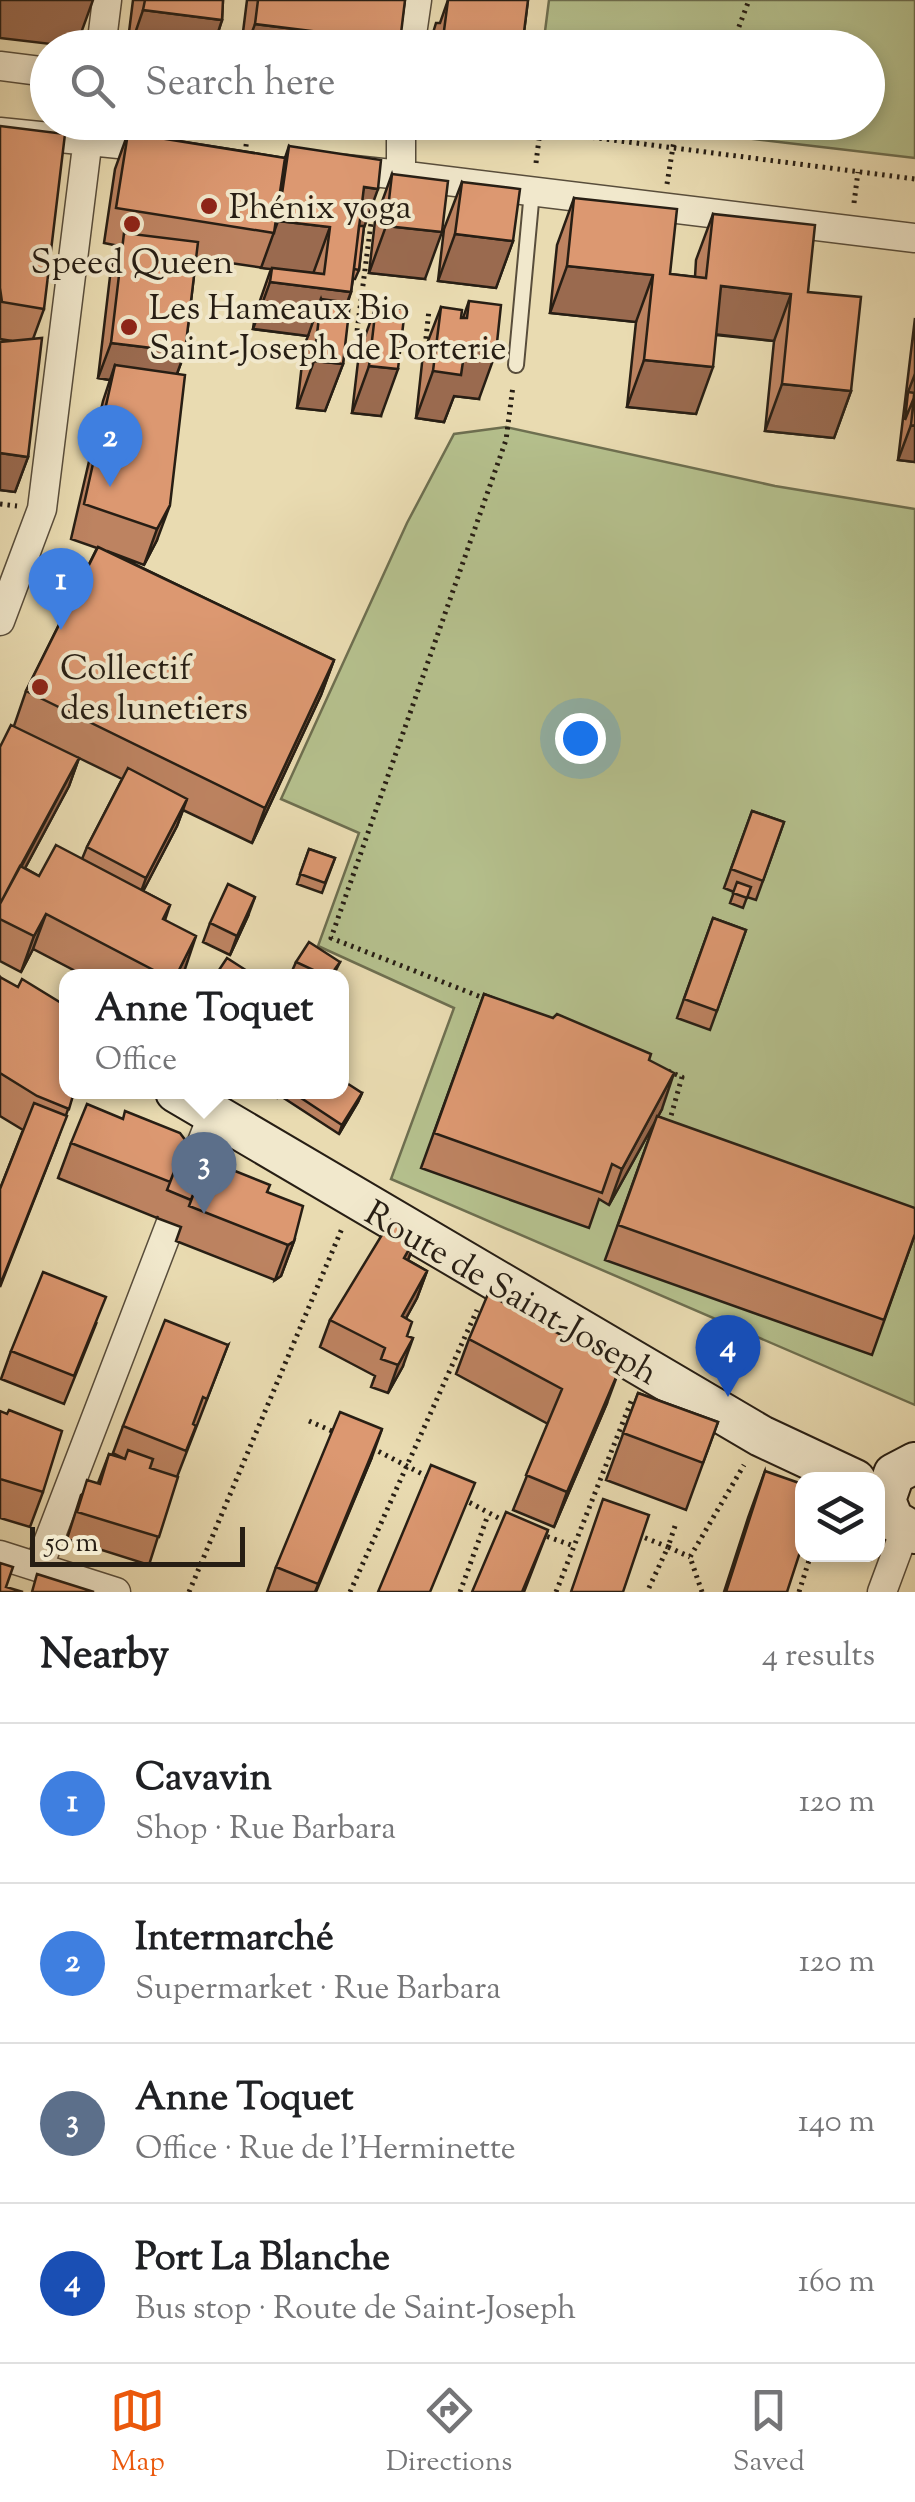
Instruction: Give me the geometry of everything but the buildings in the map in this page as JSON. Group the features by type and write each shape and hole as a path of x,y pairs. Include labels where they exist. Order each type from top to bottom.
{"street":[{"path":"104,30 108,0"},
{"path":"413,30 417,0"},
{"path":"0,66 30,70"},
{"path":"0,132 30,132"},
{"path":"0,622 42,509 87,140"},
{"path":"129,140 185,151"},
{"path":"389,174 397,140"},
{"path":"320,166 915,238"},
{"name":"Route de Saint-Joseph","path":"188,1099 761,1436 842,1472"},
{"path":"180,1198 213,1114"},
{"path":"39,1566 170,1225"},
{"path":"885,1478 915,1462"},
{"path":"882,1592 910,1532 885,1507"},
{"path":"0,1555 116,1592"}],"lane":[{"path":"516,364 532,191"}],"path":[{"path":"738,30 750,0"},
{"path":"244,158 246,140"},
{"path":"610,140 915,179"},
{"path":"663,207 674,140"},
{"path":"374,342 356,340 389,174"},
{"path":"391,344 425,348 429,310"},
{"path":"497,1004 331,938 506,440 516,364"},
{"path":"664,1069 682,1076 668,1129"},
{"path":"189,1592 354,1200"},
{"path":"350,1592 491,1280"},
{"path":"556,1592 645,1369"},
{"path":"309,1421 342,1435"},
{"path":"690,1557 761,1436"},
{"path":"358,1442 406,1463 439,1484"},
{"path":"455,1494 488,1515 574,1546"},
{"path":"460,1592 488,1515"},
{"path":"585,1515 601,1521"},
{"path":"647,1592 674,1526"},
{"path":"635,1534 690,1557 702,1592"},
{"path":"798,1592 808,1562"}],"green space":[{"path":"549,0 915,0 915,158 762,140 885,140 885,30 545,30"},
{"path":"506,427 775,486 915,509 915,1405 391,1179 454,1008 318,946 359,833 281,799 407,523 454,434"}],"place":[{"name":"Phénix yoga","path":"209,206"},
{"name":"Speed Queen","path":"132,224"},
{"name":"Les Hameaux Bio Saint-Joseph de Porterie","path":"129,327"},
{"name":"Intermarché","path":"110,487"},
{"name":"Cavavin","path":"61,630"},
{"name":"Collectif des lunetiers","path":"40,687"},
{"name":"Anne Toquet","path":"204,1214"},
{"name":"Port La Blanche","path":"728,1397"}]}
